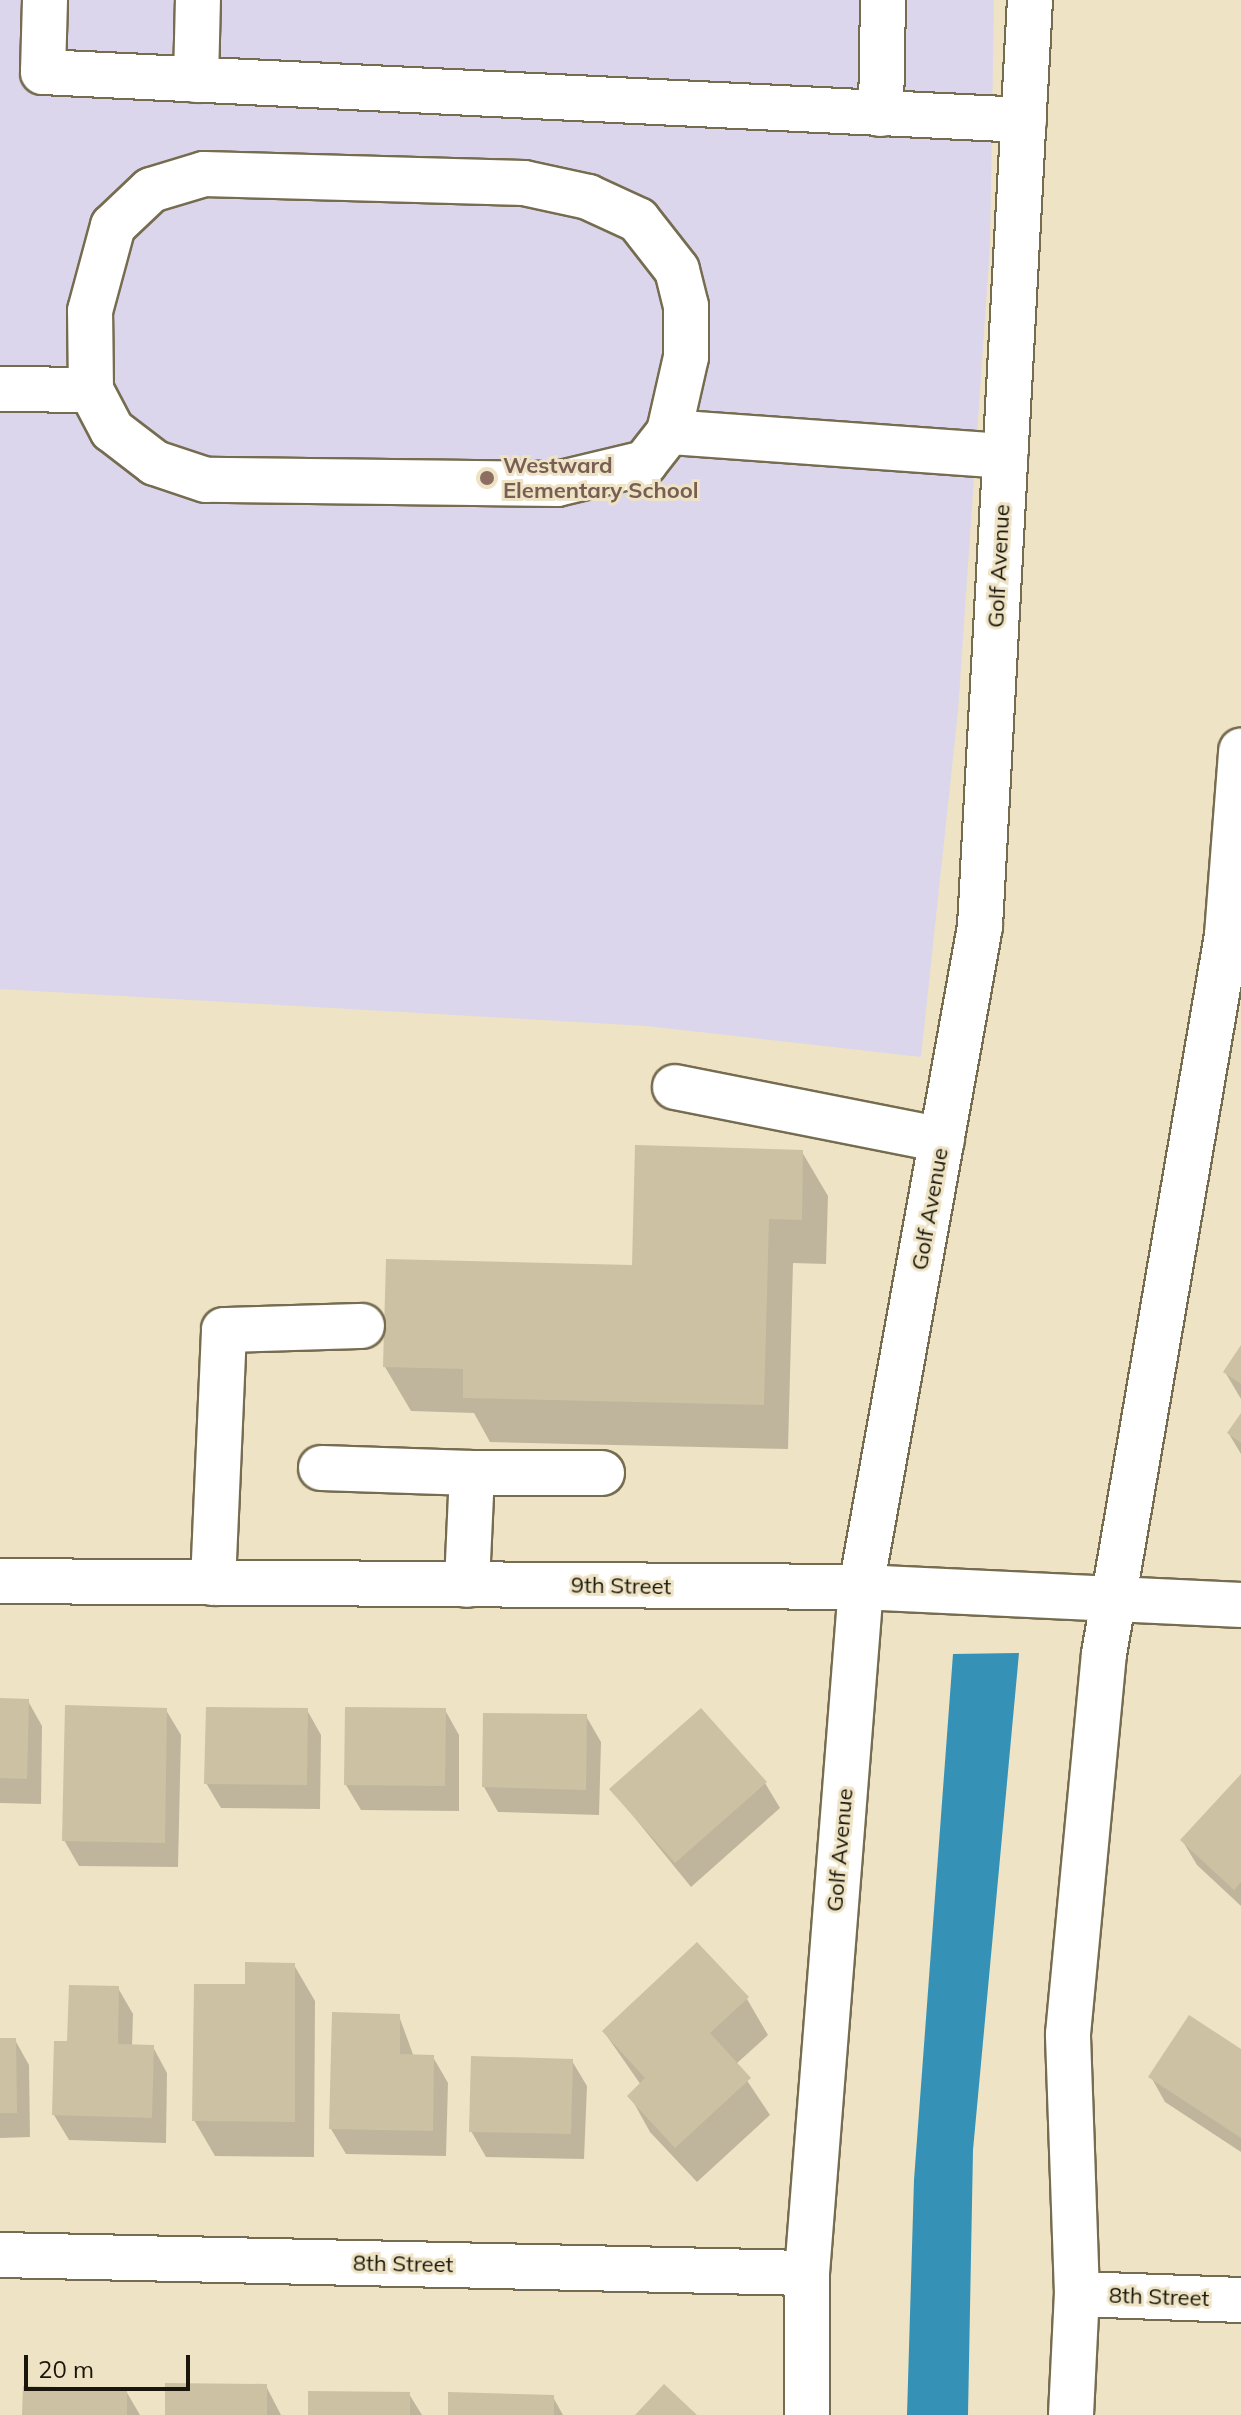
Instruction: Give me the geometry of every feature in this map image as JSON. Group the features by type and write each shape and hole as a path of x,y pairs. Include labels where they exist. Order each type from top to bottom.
{"street":[{"path":"45,0 43,72 1024,120"},
{"path":"196,80 198,0"},
{"path":"881,114 883,0"},
{"name":"Golf Avenue","path":"807,2415 807,2273 861,1587 980,926 1030,0"},
{"path":"204,174 524,183 588,197 638,220 677,270 686,357 669,432 645,463 557,484 206,480 155,463 112,430 91,390 98,273 113,226 151,190 204,174"},
{"path":"0,389 91,390"},
{"path":"669,432 1005,456"},
{"path":"1071,2415 1077,2294 1068,2034 1110,1600 1234,935 1241,751"},
{"path":"675,1087 942,1140"},
{"path":"213,1583 224,1330 362,1326"},
{"path":"321,1468 602,1473"},
{"path":"467,1585 472,1473"},
{"name":"9th Street","path":"0,1581 861,1587 1241,1605"},
{"name":"8th Street","path":"0,2255 807,2273"},
{"name":"8th Street","path":"1077,2294 1241,2300"}],"shaded area":[{"name":"Westward Elementary School","path":"0,0 994,0 990,245 958,711 921,1057 646,1026 0,989"}],"water":[{"path":"1019,1653 973,2150 968,2415 907,2415 914,2180 953,1654"}],"building":[{"path":"635,1145 803,1150 802,1220 769,1219 764,1405 463,1398 463,1369 383,1367 386,1259 632,1265"},
{"path":"1241,1345 1241,1384 1223,1372"},
{"path":"1241,1413 1241,1443 1227,1433"},
{"path":"0,1698 29,1699 27,1779 0,1778"},
{"path":"65,1705 167,1708 165,1843 62,1841"},
{"path":"206,1707 308,1708 307,1785 204,1784"},
{"path":"345,1707 446,1708 445,1786 344,1785"},
{"path":"701,1708 767,1782 675,1863 609,1789"},
{"path":"483,1713 587,1714 586,1790 482,1787"},
{"path":"1241,1774 1241,1882 1234,1890 1180,1840"},
{"path":"697,1942 749,1997 710,2033 751,2078 675,2148 627,2096 645,2078 602,2031"},
{"path":"245,1962 295,1963 295,2122 192,2121 194,1984 245,1984"},
{"path":"69,1985 119,1986 118,2044 154,2045 152,2118 52,2115 54,2041 67,2041"},
{"path":"332,2012 400,2014 400,2054 434,2055 433,2131 329,2129"},
{"path":"1189,2015 1241,2049 1241,2138 1148,2077"},
{"path":"0,2038 16,2038 17,2113 0,2113"},
{"path":"471,2056 573,2059 571,2134 469,2132"},
{"path":"165,2383 267,2384 267,2415 165,2415"},
{"path":"664,2384 697,2415 635,2415"},
{"path":"23,2386 127,2389 127,2415 22,2415"},
{"path":"308,2391 410,2392 410,2415 308,2415"},
{"path":"448,2392 554,2395 554,2415 448,2415"}],"place":[{"name":"Westward Elementary School","path":"487,478"}]}
